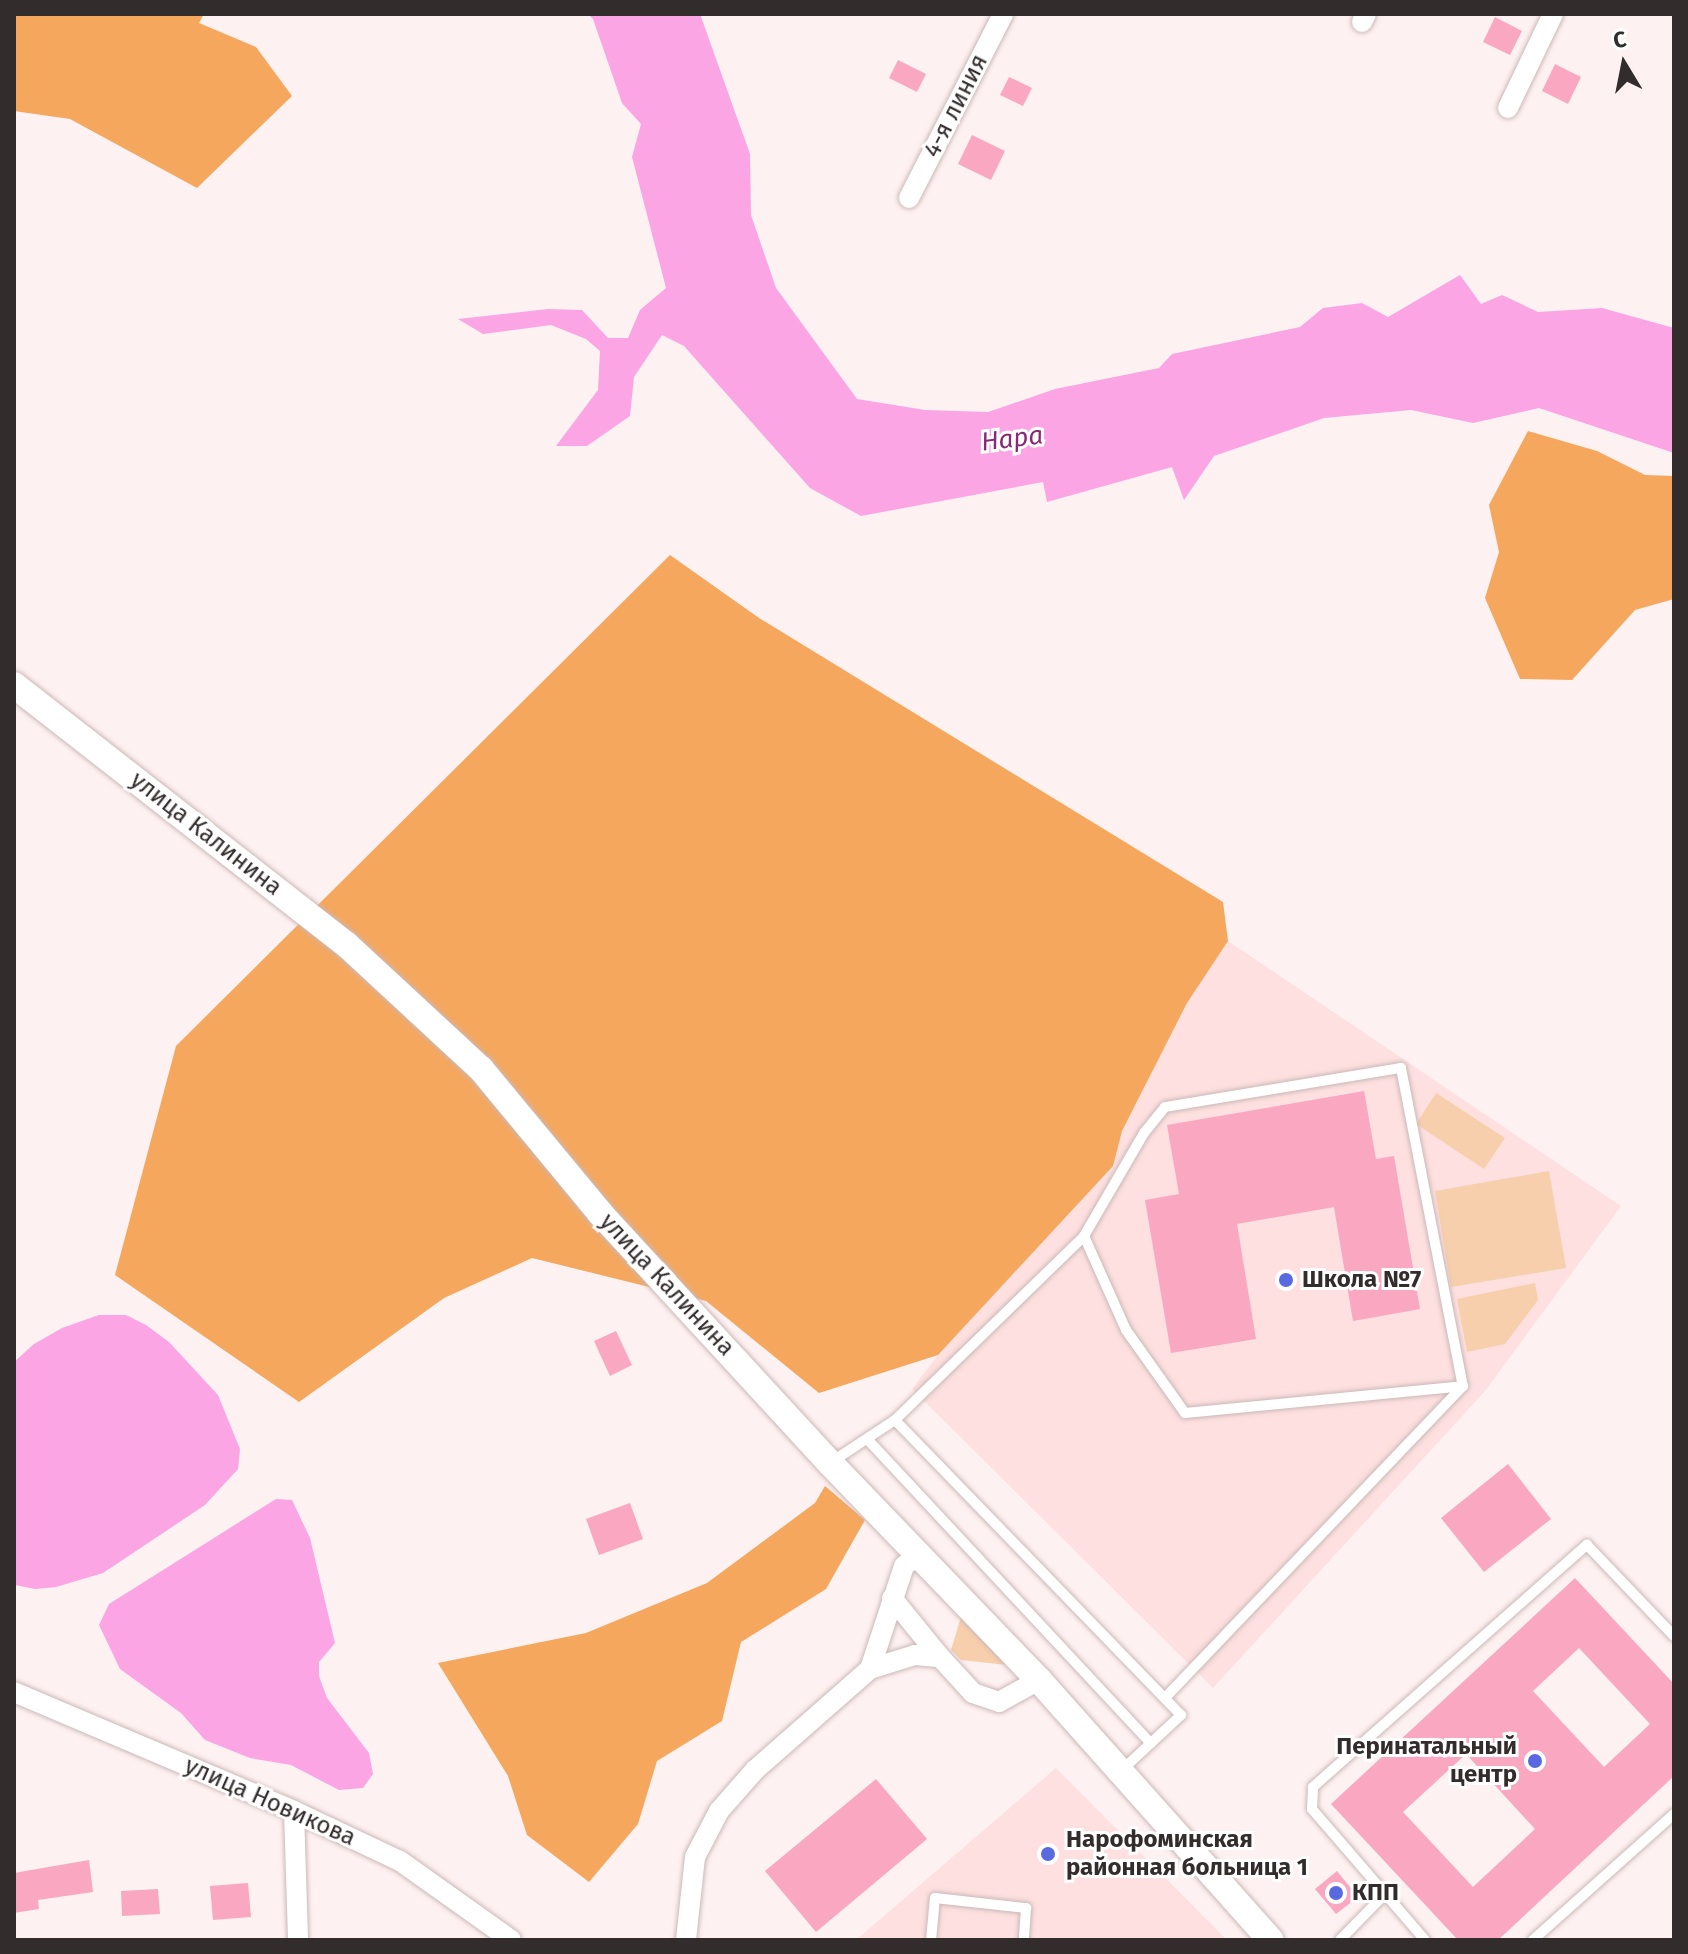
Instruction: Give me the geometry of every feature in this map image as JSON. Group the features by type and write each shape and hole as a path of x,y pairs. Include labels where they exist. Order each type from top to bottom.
{"street":[{"name":"4-я линия","path":"909,198 1003,14"},
{"path":"1508,108 1553,14"},
{"name":"улица Калинина","path":"14,685 394,985 481,1069 600,1213 830,1463 1039,1680 1271,1940"},
{"path":"870,1669 904,1566 919,1554"},
{"path":"892,1598 973,1693 999,1702 1039,1680"},
{"path":"686,1940 695,1857 719,1811 755,1770 870,1669 915,1655 940,1657"},
{"name":"улица Новикова","path":"14,1692 294,1811 400,1861 511,1940"},
{"path":"294,1811 298,1940"}],"lane":[{"path":"830,1463 869,1441 895,1420 1084,1236 1144,1133 1165,1107 1401,1068 1463,1386"},
{"path":"1084,1236 1126,1330 1185,1413 1463,1386"},
{"path":"1165,1698 1463,1386"},
{"path":"895,1420 1181,1715 1121,1771"},
{"path":"869,1441 1151,1743"},
{"path":"1425,1940 1383,1896 1312,1809 1313,1787 1587,1545 1674,1636"},
{"path":"1533,1940 1674,1814"},
{"path":"1340,1940 1383,1896"},
{"path":"931,1940 935,1898 1026,1908 1024,1940"}],"shaded area":[{"path":"14,14 204,14 199,23 256,47 292,96 197,188 70,119 14,111"},
{"path":"1528,431 1597,451 1645,475 1674,476 1674,599 1635,610 1572,680 1520,679 1485,598 1499,552 1489,505"},
{"path":"670,555 759,618 1223,902 1228,941 1187,1003 1122,1131 1113,1166 938,1355 819,1393 706,1301 532,1258 444,1298 299,1402 115,1275 176,1046"},
{"name":"Школа №7","path":"1228,941 1621,1206 1485,1391 1213,1688 912,1389 938,1355 1112,1166 1122,1131 1187,1003"},
{"path":"1436,1093 1505,1138 1484,1169 1416,1124"},
{"path":"1549,1171 1566,1268 1451,1287 1435,1191"},
{"path":"1535,1283 1538,1300 1505,1344 1467,1352 1457,1299"},
{"path":"825,1486 865,1520 826,1589 741,1642 722,1721 657,1761 638,1824 589,1882 527,1835 508,1776 438,1663 586,1633 707,1583 815,1503"},
{"path":"962,1614 1007,1665 961,1660 951,1650"},
{"name":"Нарофоминская районная больница 1","path":"1056,1768 1227,1940 856,1940"}],"water":[{"name":"Нара","path":"588,14 700,14 750,154 751,215 776,288 857,399 925,410 988,412 1055,389 1159,368 1172,354 1300,327 1323,308 1362,303 1388,317 1460,275 1481,304 1502,295 1538,312 1602,308 1674,328 1674,453 1539,408 1473,423 1411,410 1324,418 1214,456 1184,500 1172,467 1047,502 1043,482 861,516 810,488 684,346 662,335 634,377 630,416 587,446 556,446 598,390 600,351 586,339 551,325 483,334 458,319 548,309 582,310 608,338 628,338 640,310 666,288 632,157 641,124 622,103 593,19"},
{"path":"99,1315 126,1315 146,1325 169,1342 218,1395 240,1449 238,1469 205,1505 103,1573 56,1587 35,1589 15,1585 14,1362 34,1344 62,1328"},
{"path":"276,1499 292,1500 310,1538 335,1643 319,1662 319,1676 327,1698 369,1753 373,1774 363,1788 339,1790 291,1765 250,1758 205,1740 181,1713 120,1669 99,1625 109,1604"}],"building":[{"path":"1495,17 1522,31 1510,55 1483,42"},
{"path":"898,60 926,74 917,92 889,78"},
{"path":"1555,64 1581,77 1568,104 1542,91"},
{"path":"1009,77 1032,88 1023,106 1000,95"},
{"path":"972,135 1005,151 991,180 958,164"},
{"path":"1364,1091 1376,1159 1394,1156 1420,1309 1353,1321 1334,1207 1237,1224 1256,1339 1171,1353 1145,1200 1179,1194 1167,1125"},
{"path":"616,1331 632,1365 610,1376 594,1341"},
{"path":"1508,1464 1551,1519 1484,1572 1441,1518"},
{"path":"630,1503 643,1539 599,1555 586,1519"},
{"name":"Перинатальный центр","path":"1575,1578 1674,1684 1674,1776 1498,1940 1458,1940 1331,1804","holes":["1579,1648 1650,1724 1604,1767 1533,1691","1466,1754 1535,1829 1473,1887 1403,1812"]},
{"path":"876,1779 927,1839 816,1932 765,1871"},
{"path":"89,1860 93,1892 38,1900 39,1909 14,1913 14,1873"},
{"name":"КПП","path":"1337,1871 1358,1897 1336,1914 1315,1889"},
{"path":"248,1883 251,1917 213,1920 210,1886"},
{"path":"158,1889 160,1914 122,1916 121,1891"}],"place":[{"name":"Школа №7","path":"1286,1280"},
{"name":"Перинатальный центр","path":"1535,1761"},
{"name":"Нарофоминская районная больница 1","path":"1048,1854"},
{"name":"КПП","path":"1336,1893"}]}
